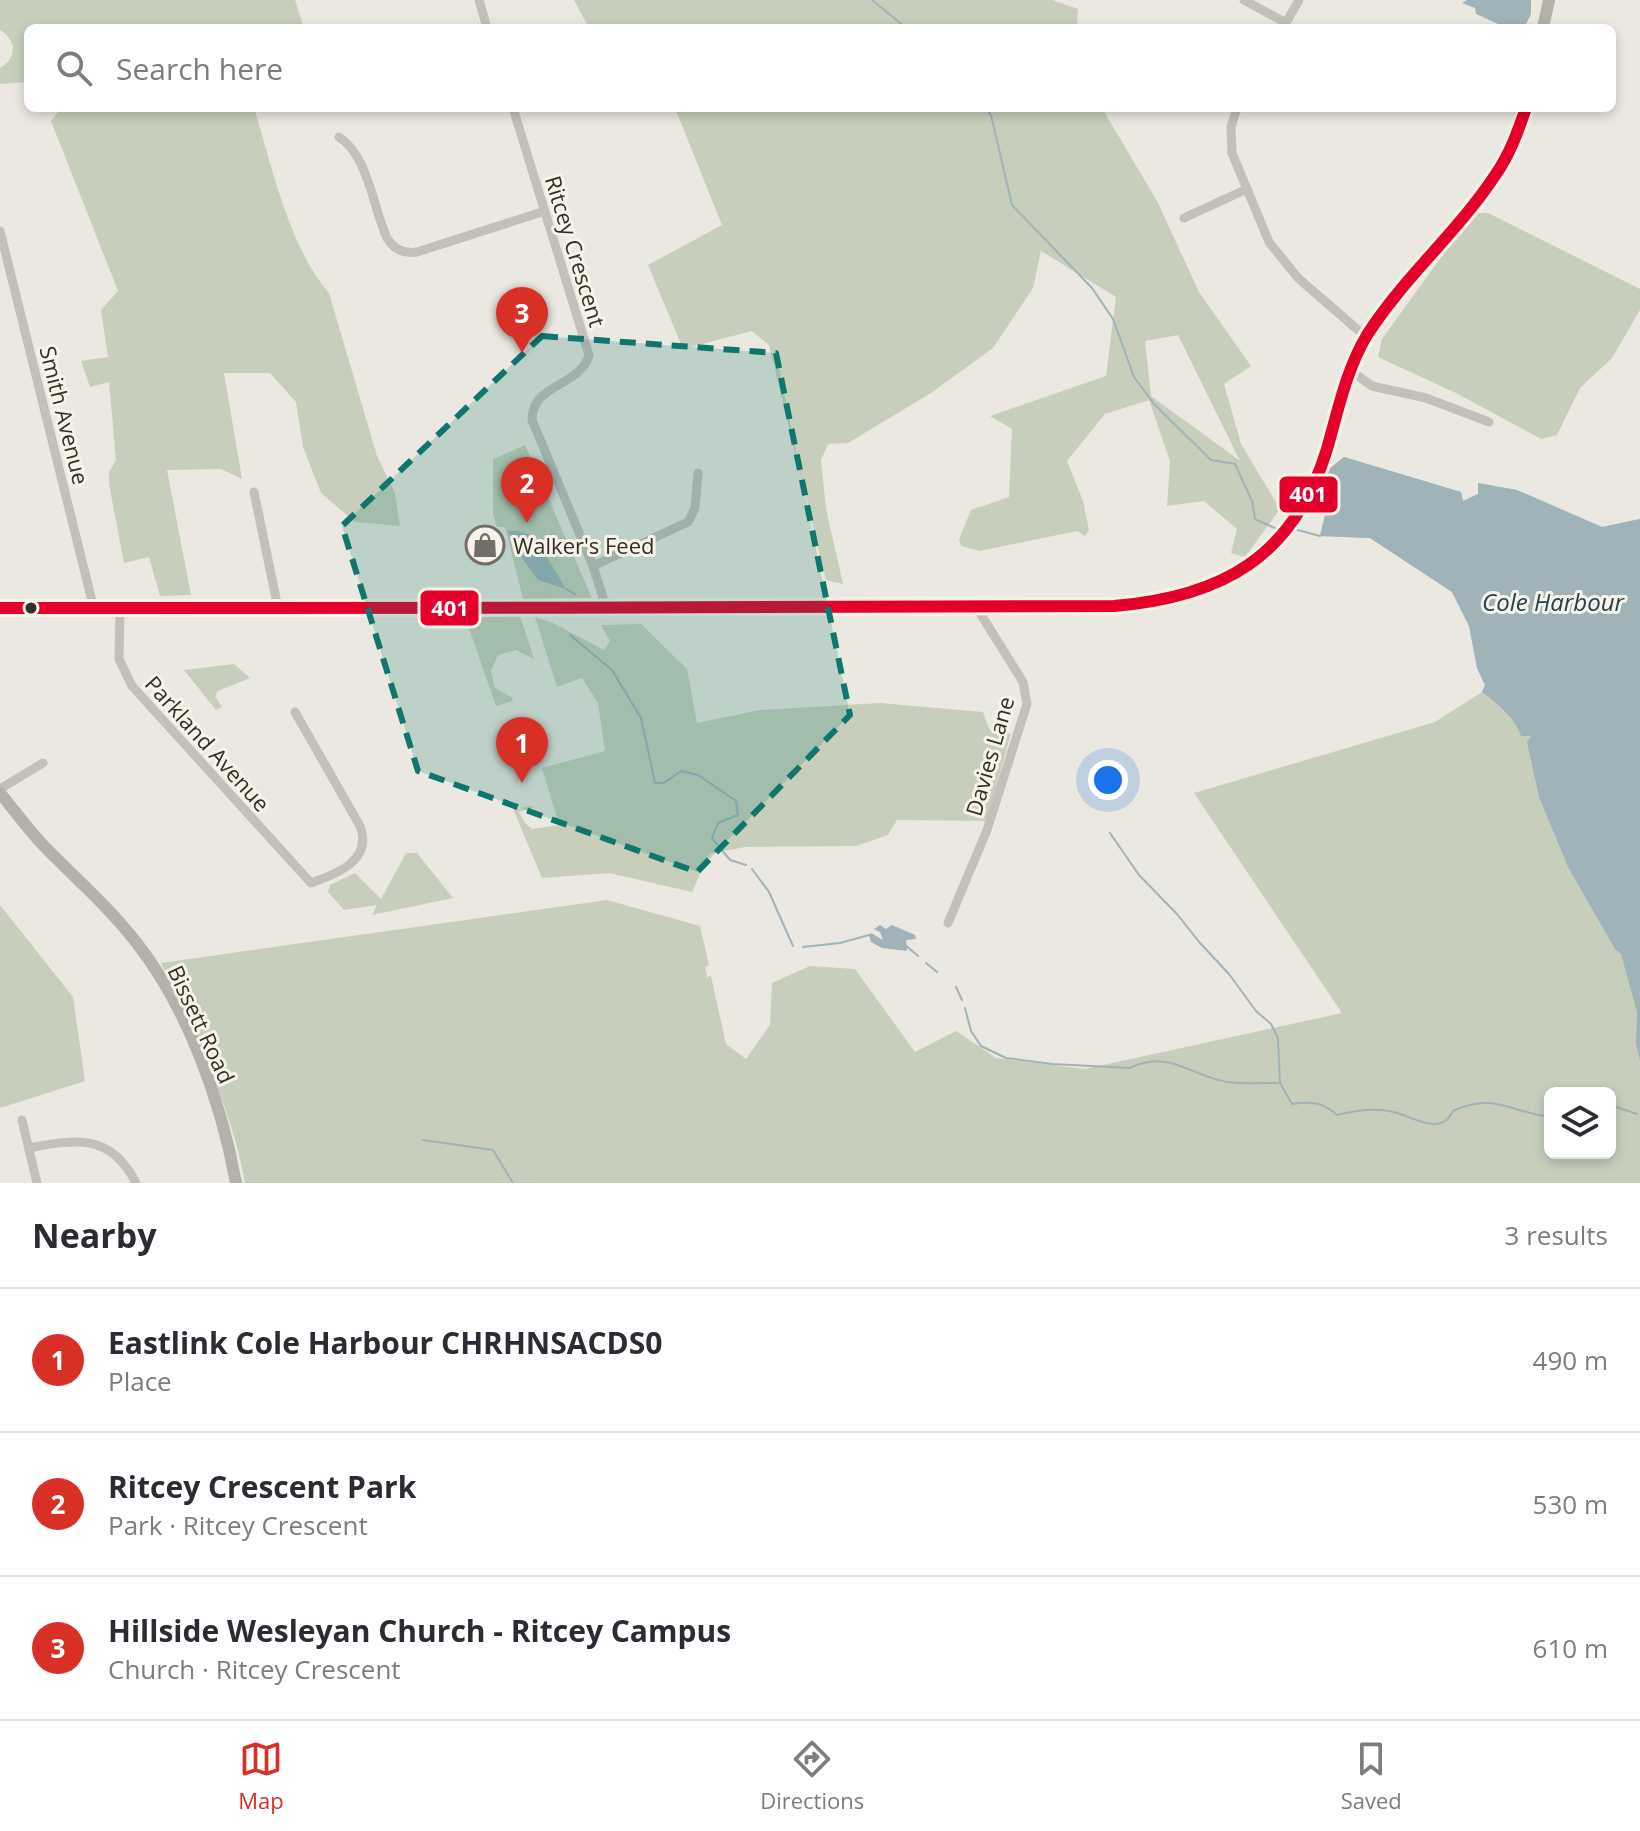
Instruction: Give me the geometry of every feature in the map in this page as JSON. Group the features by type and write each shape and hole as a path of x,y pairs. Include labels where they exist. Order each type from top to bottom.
{"main road":[{"path":"1544,24 1549,0"},
{"path":"0,608 404,610 601,606 1142,605 1190,596 1237,574 1277,542 1304,506 1322,466 1351,371 1366,337 1478,199 1514,141 1525,112"},
{"name":"Bissett Road","path":"0,791 41,843 137,943 162,979 214,1097 236,1183"}],"street":[{"path":"479,0 486,24"},
{"path":"1244,0 1282,24"},
{"path":"1285,24 1299,0"},
{"name":"Ritcey Crescent","path":"514,112 589,355 579,372 539,398 532,420 593,566 603,597 601,606"},
{"path":"1236,112 1231,127 1231,149 1264,232 1289,269 1366,337"},
{"path":"339,137 356,153 386,236 392,246 403,252 419,251 545,211"},
{"path":"1184,218 1247,189"},
{"name":"Smith Avenue","path":"0,231 94,609"},
{"path":"1351,371 1372,386 1426,398 1489,422"},
{"path":"593,566 688,522 695,508 698,473"},
{"path":"254,492 278,608"},
{"name":"Davies Lane","path":"948,923 987,830 1027,704 1023,682 975,605"},
{"name":"Parkland Avenue","path":"120,609 118,654 121,667 132,686 311,883 356,860 363,849 364,839 360,826 295,712"},
{"path":"0,791 43,763"},
{"path":"22,1120 37,1183"},
{"path":"29,1148 71,1141 94,1144 119,1158 136,1183"}],"highlighted area":[{"path":"542,336 776,353 850,715 697,872 418,771 342,526"}],"green space":[{"path":"0,0 295,0 303,24 24,24 24,82 0,84 0,68 10,59 13,49 10,39 0,30"},
{"path":"574,0 1052,0 1078,9 1077,24 587,24"},
{"path":"58,112 255,112 292,230 315,274 329,293 377,456 395,493 400,526 355,522 321,493 303,447 296,402 270,373 224,373 242,479 221,469 167,470 191,595 160,596 149,557 124,563 109,484 109,472 116,460 109,382 90,387 81,361 108,357 101,310 118,291 51,121"},
{"path":"677,112 1104,112 1157,201 1199,292 1251,366 1224,384 1241,444 1280,509 1245,557 1231,553 1237,529 1204,501 1167,506 1170,461 1149,400 1105,414 1067,461 1083,501 1089,530 1085,536 1077,531 979,551 961,546 959,539 971,510 1009,497 1012,429 990,416 1106,376 1116,297 1041,251 1033,288 993,348 931,393 848,443 828,444 821,460 826,509 843,584 826,580 769,345 752,331 683,349 648,265 722,225","holes":["1178,335 1239,460 1151,396 1145,341"]},
{"path":"1473,213 1488,213 1640,289 1640,310 1612,358 1580,388 1557,435 1541,439 1458,394 1378,357 1382,339"},
{"path":"525,445 592,598 523,599 505,527 497,527 493,514 493,459"},
{"path":"1344,457 1461,492 1463,501 1478,494 1478,483 1517,490 1602,527 1640,519 1640,1183 245,1183 221,1098 161,963 607,900 700,926 709,965 705,967 707,977 711,976 726,1044 746,1059 770,1025 772,983 810,966 855,969 915,1052 956,1031 996,1058 1085,1069 1342,1013 1194,793 1435,722 1482,692 1485,686 1477,668 1469,626 1452,592 1370,538 1320,536 1326,511 1324,473"},
{"path":"520,616 534,659 516,650 498,655 491,671 495,688 513,698 496,706 465,617"},
{"path":"535,617 604,650 610,641 601,625 641,624 687,669 697,723 760,710 880,703 983,712 989,729 1011,734 986,821 897,820 888,835 856,846 745,847 709,854 692,892 609,873 542,878 513,809 532,806 519,812 532,829 559,825 542,768 605,751 598,703 582,678 557,687"},
{"path":"234,664 250,678 218,691 215,696 222,707 216,710 184,670"},
{"path":"406,853 417,853 453,898 372,915 377,905 344,910 328,892 330,885 355,873 381,899"},
{"path":"0,905 73,997 85,1081 0,1108"}],"water":[{"path":"1467,0 1531,0 1531,14 1526,24 1498,24 1476,14 1475,8 1462,3"},
{"name":"Cole Harbour","path":"1344,457 1461,492 1463,501 1478,494 1478,483 1517,490 1602,527 1640,519 1640,1060 1636,1044 1637,1012 1621,954 1615,949 1568,867 1539,797 1527,742 1531,736 1521,736 1510,717 1482,692 1485,685 1477,668 1469,626 1452,592 1370,538 1320,536 1326,511 1324,473"},
{"path":"508,531 534,536 566,589 538,580 514,547"},
{"path":"880,925 886,929 892,925 915,935 916,939 906,940 907,951 882,948 871,942 869,935 871,933 883,940 880,932 874,929"}],"waterway":[{"path":"872,0 901,24"},
{"path":"988,112 1012,205 1092,288 1113,319 1134,377 1154,404 1211,460 1235,464 1252,501 1255,519 1279,530"},
{"path":"1294,529 1320,536"},
{"path":"566,589 575,594"},
{"path":"570,635 612,670 641,718 655,783 664,783 681,771 698,775 736,801 738,815 718,823 712,838 730,860 746,865"},
{"path":"1110,833 1139,875 1229,974 1256,1011 1271,1024 1278,1038 1280,1083 1292,1104 1316,1104 1337,1115 1363,1110 1389,1111 1433,1124 1447,1119 1453,1111 1480,1103 1502,1105 1544,1116"},
{"path":"752,869 769,892 793,946"},
{"path":"803,947 840,943 869,935"},
{"path":"905,945 918,956"},
{"path":"926,963 937,972"},
{"path":"956,987 962,1000"},
{"path":"965,1008 971,1031 981,1046 1006,1058 1130,1068 1156,1061 1168,1062 1227,1082 1278,1083"},
{"path":"1616,1107 1637,1114"},
{"path":"423,1140 493,1150 513,1183"}],"transit line":[{"name":"401","path":"0,608 1114,606 1188,593 1220,581 1249,565 1274,544 1295,518 1313,486 1348,376 1367,335 1496,174 1510,150 1525,112"}],"place":[{"name":"Hillside Wesleyan Church - Ritcey Campus","path":"522,353"},
{"name":"Ritcey Crescent Park","path":"527,523"},
{"name":"Walker's Feed","path":"485,545"},
{"name":"Eastlink Cole Harbour CHRHNSACDS0","path":"522,783"}]}
